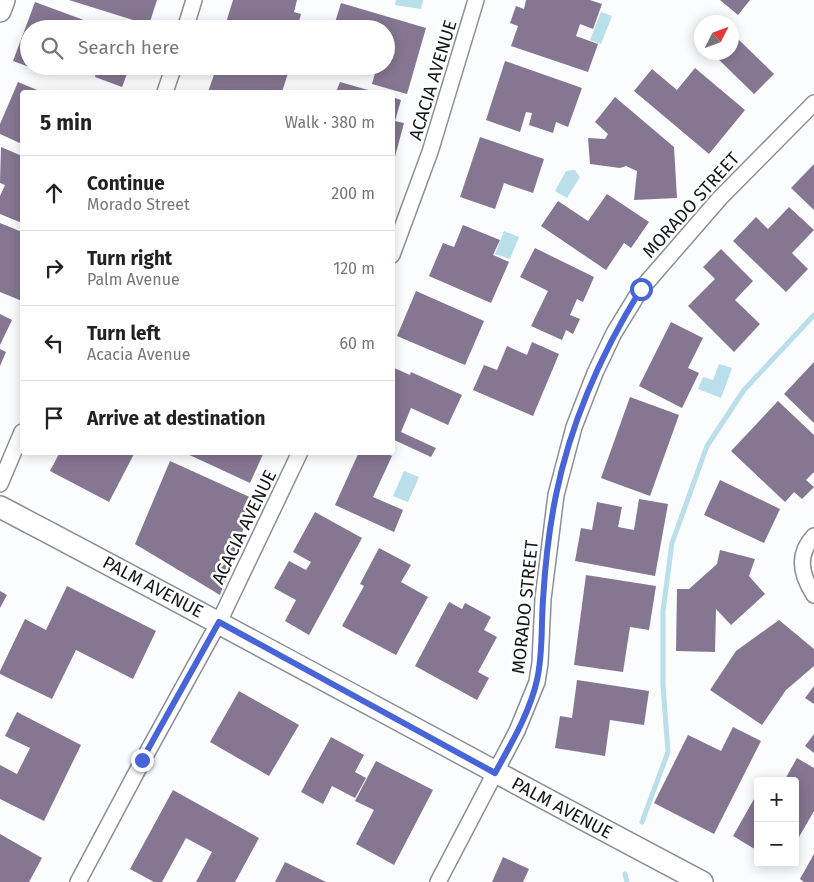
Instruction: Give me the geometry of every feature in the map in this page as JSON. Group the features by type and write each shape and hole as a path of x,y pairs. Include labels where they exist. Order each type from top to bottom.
{"street":[{"path":"0,10 4,0"},
{"path":"188,20 194,0"},
{"name":"ACACIA AVENUE","path":"395,247 430,152 476,0"},
{"path":"166,90 171,75"},
{"name":"MORADO STREET","path":"438,882 517,731 537,682 540,663 543,599 556,495 574,427 595,373 614,333 641,289 720,198 814,104"},
{"path":"0,484 20,437"},
{"name":"ACACIA AVENUE","path":"78,882 142,760 219,622 299,455"},
{"name":"PALM AVENUE","path":"0,507 219,622 495,773 702,882"},
{"path":"814,536 806,545 802,559 804,580 814,595"}],"water":[{"path":"396,0 423,0 421,9 395,5"},
{"path":"601,12 612,16 601,44 590,40"},
{"path":"575,170 580,177 567,198 555,191 566,171"},
{"path":"504,231 519,237 510,259 495,254"},
{"path":"719,364 732,368 721,398 698,389 703,377 713,380"},
{"path":"404,471 419,477 408,502 393,496"}],"building":[{"path":"69,0 157,0 151,20 133,20"},
{"path":"233,0 297,0 294,12 301,14 299,20 227,20"},
{"path":"526,0 590,0 602,4 593,29 580,24 576,36 598,44 588,72 511,46 518,26 510,23 516,6 524,9"},
{"path":"720,0 750,0 738,15"},
{"path":"35,2 84,20 28,20"},
{"path":"341,3 426,28 407,94 372,84 374,75 395,75 395,20 336,20"},
{"path":"739,40 774,74 754,94 719,60 739,60"},
{"path":"20,42 20,64 13,61"},
{"path":"505,61 582,88 568,127 556,122 553,133 529,125 532,113 526,112 520,132 486,120"},
{"path":"695,68 745,110 709,154 634,91 652,69 677,90"},
{"path":"95,75 127,75 122,87 95,77"},
{"path":"214,75 287,75 283,90 209,90"},
{"path":"18,82 37,90 20,90 20,143 0,134 0,124"},
{"path":"340,82 368,90 337,90"},
{"path":"615,97 674,147 677,198 634,200 637,171 626,166 620,168 590,164 588,138 605,139 608,134 595,122"},
{"path":"395,98 401,100 395,121"},
{"path":"395,121 404,123 395,157"},
{"path":"480,137 544,159 533,193 504,183 495,209 460,197"},
{"path":"1,147 20,155 20,222 0,214 0,196 5,185 0,183"},
{"path":"814,164 814,210 791,188"},
{"path":"607,194 649,222 631,248 624,243 606,270 541,226 558,201 588,221"},
{"path":"789,207 814,230 792,253 808,269 786,292 733,241 756,217 768,229"},
{"path":"0,223 20,231 20,300 0,292"},
{"path":"463,225 500,240 493,255 509,262 491,303 429,276 443,243 454,247"},
{"path":"535,248 594,277 583,302 577,299 570,315 580,319 573,334 566,330 562,340 531,326 548,291 520,277"},
{"path":"721,249 753,281 735,300 760,324 734,352 688,306 715,279 703,267"},
{"path":"416,291 484,321 465,365 397,336"},
{"path":"0,314 12,320 0,345"},
{"path":"671,322 703,338 688,368 699,373 682,408 639,386"},
{"path":"532,342 559,354 533,416 473,390 484,365 497,370 507,346 527,355"},
{"path":"0,349 6,352 0,366"},
{"path":"814,362 814,423 784,394"},
{"path":"395,368 410,375 411,372 462,395 448,425 411,408 401,432 436,448 431,457 395,440"},
{"path":"630,397 679,415 650,496 601,478"},
{"path":"778,401 814,435 814,472 806,480 814,487 802,499 794,492 785,502 731,451"},
{"path":"58,455 133,455 109,502 50,471"},
{"path":"189,455 263,455 250,483"},
{"path":"358,455 392,456 373,497 403,510 394,532 335,505"},
{"path":"170,461 254,499 220,595 135,544"},
{"path":"720,480 780,509 764,543 704,515"},
{"path":"639,499 668,504 655,576 575,561 581,528 592,530 597,502 622,507 618,527 634,530"},
{"path":"315,512 362,538 309,635 285,621 296,600 274,588 289,561 306,570 311,562 293,552"},
{"path":"379,548 411,565 401,582 428,597 396,655 342,626 364,586 360,584"},
{"path":"720,550 755,559 749,576 765,594 731,625 716,609 715,652 676,651 677,589 689,589 717,564"},
{"path":"586,575 656,586 649,630 630,627 623,672 574,665"},
{"path":"67,586 156,631 133,679 76,650 52,699 0,674 25,619 46,630"},
{"path":"0,591 7,595 0,608"},
{"path":"449,602 462,609 465,603 491,617 484,630 497,637 478,672 489,678 477,700 415,666"},
{"path":"779,620 814,649 814,666 786,690 762,725 710,690 736,651"},
{"path":"577,680 649,691 644,725 610,720 605,756 555,748 560,716 572,718"},
{"path":"814,686 814,704 805,698"},
{"path":"239,691 299,725 269,776 210,742"},
{"path":"17,712 81,745 44,821 0,799 0,765 17,774 30,748 5,736"},
{"path":"733,727 761,741 714,834 654,803 688,735 721,751"},
{"path":"814,734 814,753 805,746"},
{"path":"331,737 364,755 355,772 366,778 355,798 332,786 323,804 301,792"},
{"path":"797,758 814,768 814,811 799,837 799,777 786,777"},
{"path":"376,761 433,790 394,865 356,844 374,810 355,801"},
{"path":"173,790 259,838 235,882 196,882 212,852 186,838 162,882 154,882 130,869"},
{"path":"754,799 754,849 733,836"},
{"path":"0,834 42,858 29,882 0,882"},
{"path":"814,854 814,882 804,882 800,879"},
{"path":"503,857 529,869 523,882 492,882"},
{"path":"285,862 326,882 275,882"}],"waterway":[{"path":"642,822 668,752 663,685 663,611 672,543 707,446 744,390 814,315"},
{"path":"625,874 627,882"}],"route":[{"path":"142,760 219,622 495,773 517,731 537,682 540,663 543,599 556,495 574,427 595,373 614,333 641,289"}]}
